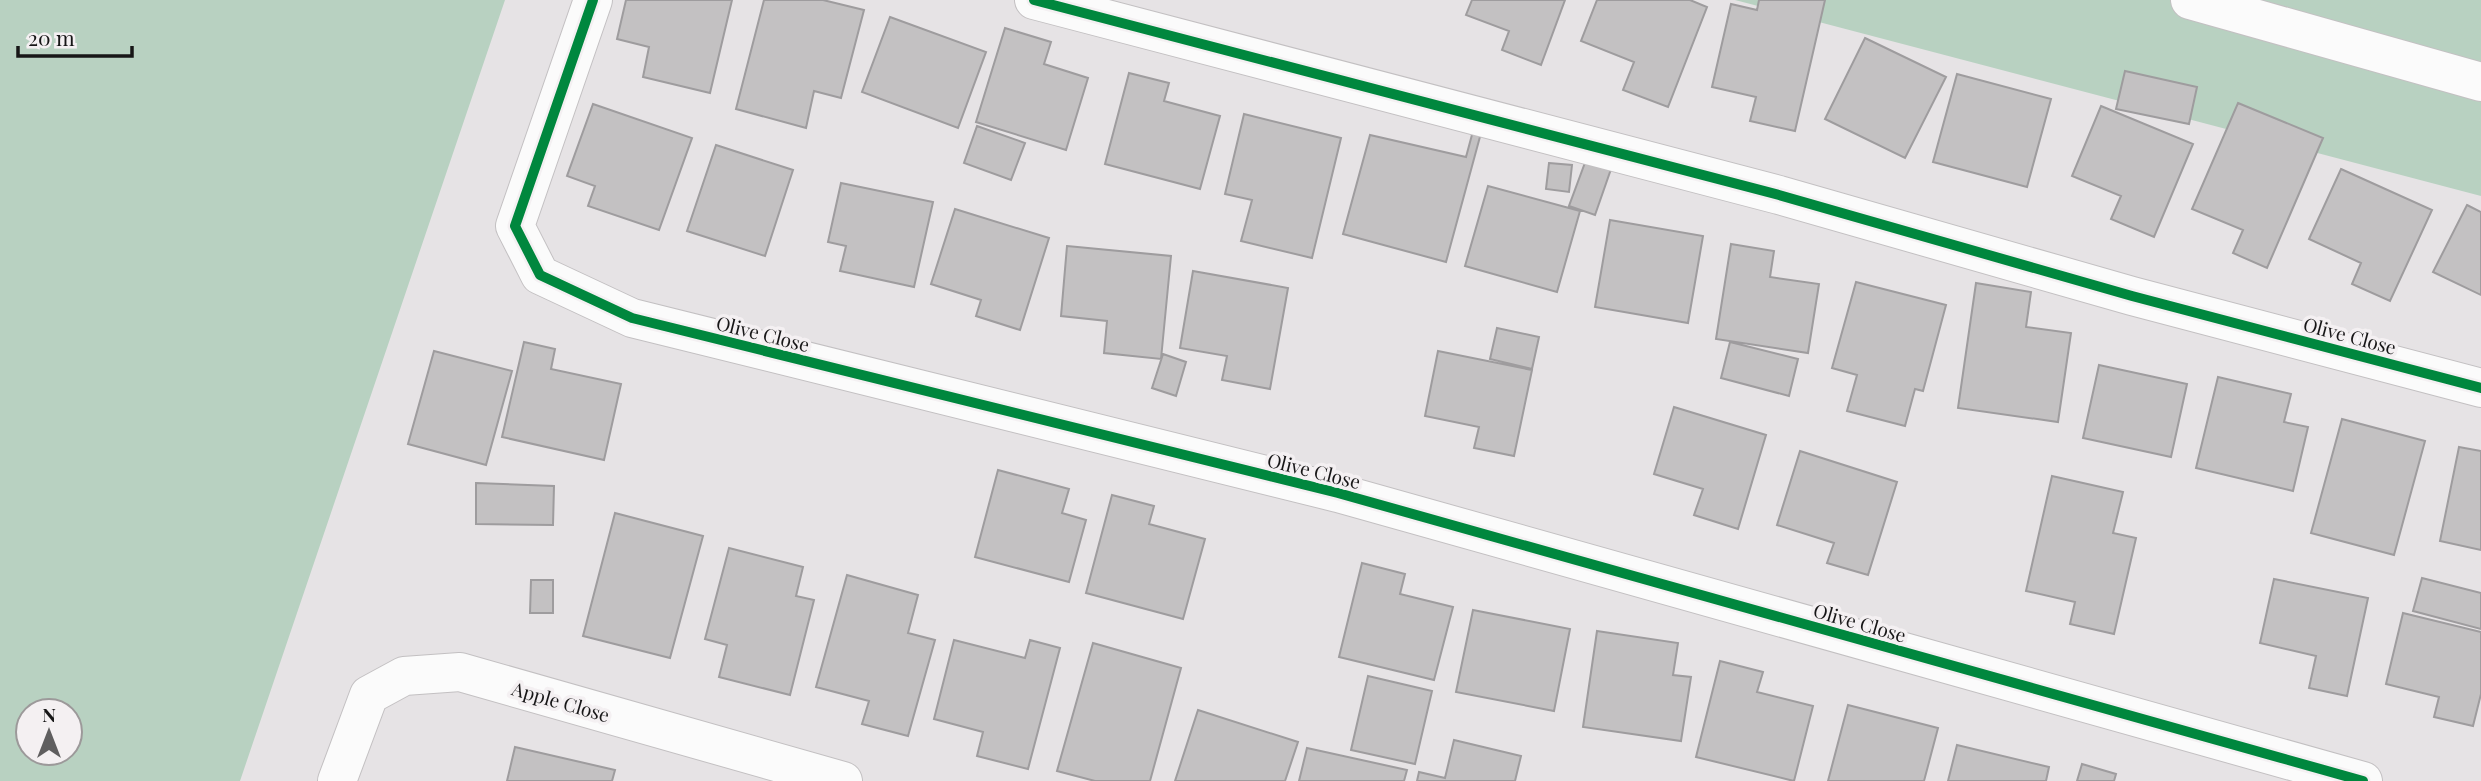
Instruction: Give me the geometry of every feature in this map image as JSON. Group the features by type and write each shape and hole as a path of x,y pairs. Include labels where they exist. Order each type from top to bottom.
{"street":[{"name":"Olive Close","path":"593,0 515,226 540,275 632,318 1338,493 2363,781"},
{"name":"Olive Close","path":"1034,0 1779,195 2132,296 2481,388"},
{"path":"2190,0 2481,82"},
{"name":"Apple Close","path":"337,781 369,695 404,676 460,672 843,781"}],"green space":[{"path":"0,0 505,0 240,781 0,781"},
{"path":"1735,0 2481,0 2481,196"}],"building":[{"path":"626,0 732,0 710,93 643,77 649,47 617,39"},
{"path":"764,0 823,0 864,10 841,98 814,91 806,128 736,109"},
{"path":"1472,0 1565,0 1541,65 1502,50 1509,31 1466,15"},
{"path":"1597,0 1690,0 1707,7 1668,107 1623,90 1634,62 1581,41"},
{"path":"1759,0 1825,0 1795,131 1750,121 1756,97 1712,87 1731,4 1757,10"},
{"path":"890,17 986,52 958,128 862,92"},
{"path":"1005,28 1051,42 1044,64 1088,78 1066,150 976,122"},
{"path":"1865,38 1946,77 1905,158 1825,119"},
{"path":"2125,71 2197,87 2189,124 2116,109"},
{"path":"1129,73 1169,83 1164,101 1220,116 1200,189 1105,164"},
{"path":"1957,74 2051,99 2027,187 1933,162"},
{"path":"2238,103 2323,138 2267,268 2233,253 2243,230 2192,209"},
{"path":"593,104 692,138 659,230 588,206 595,186 567,176"},
{"path":"2101,106 2193,144 2154,237 2111,219 2121,196 2072,176"},
{"path":"1244,114 1341,138 1312,258 1241,241 1252,200 1225,194"},
{"path":"977,126 1025,143 1011,180 964,163"},
{"path":"1473,131 1481,133 1446,262 1343,234 1370,135 1466,157"},
{"path":"716,145 793,170 765,256 687,231"},
{"path":"1586,160 1611,169 1595,215 1569,206"},
{"path":"1549,163 1572,165 1569,192 1546,189"},
{"path":"2341,169 2432,210 2390,301 2352,284 2361,263 2309,239"},
{"path":"841,183 933,202 914,287 840,271 846,246 828,242"},
{"path":"1488,186 1580,211 1557,292 1465,266"},
{"path":"2467,205 2481,212 2481,295 2433,272"},
{"path":"955,209 1049,238 1020,330 976,316 981,300 931,284"},
{"path":"1610,220 1703,236 1688,323 1595,307"},
{"path":"1731,244 1774,251 1770,277 1819,284 1808,353 1716,339"},
{"path":"1067,246 1171,256 1161,359 1104,353 1107,321 1061,316"},
{"path":"1193,271 1288,288 1270,389 1222,380 1227,356 1180,348"},
{"path":"1856,282 1946,305 1923,391 1915,389 1905,426 1847,411 1857,375 1832,368"},
{"path":"1976,283 2031,292 2026,327 2071,333 2058,422 1958,408"},
{"path":"1497,328 1539,337 1532,369 1490,359"},
{"path":"524,342 555,349 551,369 621,384 604,460 502,437"},
{"path":"1730,342 1798,359 1789,396 1721,378"},
{"path":"434,351 512,371 486,465 408,444"},
{"path":"1438,351 1532,370 1514,456 1474,448 1479,427 1425,416"},
{"path":"1163,354 1186,362 1176,396 1152,388"},
{"path":"2099,365 2187,384 2171,457 2083,438"},
{"path":"2218,377 2291,394 2284,422 2308,427 2293,491 2196,468"},
{"path":"1674,407 1766,435 1738,529 1694,515 1703,489 1654,474"},
{"path":"2342,419 2425,441 2394,555 2311,533"},
{"path":"2459,447 2481,451 2481,550 2440,541"},
{"path":"1800,451 1897,482 1868,575 1827,563 1834,543 1777,525"},
{"path":"998,470 1069,489 1062,513 1086,520 1069,582 975,557"},
{"path":"2052,476 2123,492 2113,533 2136,538 2114,634 2070,624 2075,602 2026,591"},
{"path":"476,483 554,486 553,525 476,524"},
{"path":"1112,495 1154,506 1149,524 1205,539 1183,619 1086,593"},
{"path":"615,513 703,536 670,658 583,636"},
{"path":"729,548 803,567 796,596 814,600 790,695 719,677 727,645 705,639"},
{"path":"1362,563 1405,574 1400,594 1453,607 1434,680 1339,657"},
{"path":"847,575 918,595 908,633 935,640 908,736 862,724 869,701 816,687"},
{"path":"2422,578 2481,593 2481,629 2413,611"},
{"path":"2274,579 2368,598 2347,696 2309,688 2316,656 2260,643"},
{"path":"531,580 553,580 553,613 530,613"},
{"path":"1473,610 1570,629 1554,711 1456,692"},
{"path":"2403,613 2481,632 2481,694 2473,726 2434,717 2439,697 2386,684"},
{"path":"1597,631 1678,643 1673,675 1691,677 1681,741 1583,727"},
{"path":"954,640 1025,658 1030,640 1060,648 1028,769 977,756 983,732 934,719"},
{"path":"1093,643 1181,668 1150,781 1095,781 1057,771"},
{"path":"1720,661 1763,672 1757,692 1813,706 1794,781 1696,757"},
{"path":"1368,676 1432,691 1415,764 1351,750"},
{"path":"1848,705 1938,728 1924,781 1828,781"},
{"path":"1198,710 1298,742 1285,781 1175,781"},
{"path":"1454,740 1521,756 1515,781 1417,781 1419,772 1445,778"},
{"path":"1957,745 2049,767 2046,781 1948,781"},
{"path":"515,747 615,770 612,781 507,781"},
{"path":"1307,748 1407,770 1404,781 1299,781"},
{"path":"2082,764 2116,774 2114,781 2077,781"}],"cycle path":[{"path":"593,0 515,226 540,275 632,318 1338,493 2363,781"},
{"path":"1034,0 1779,195 2132,296 2481,388"}]}
